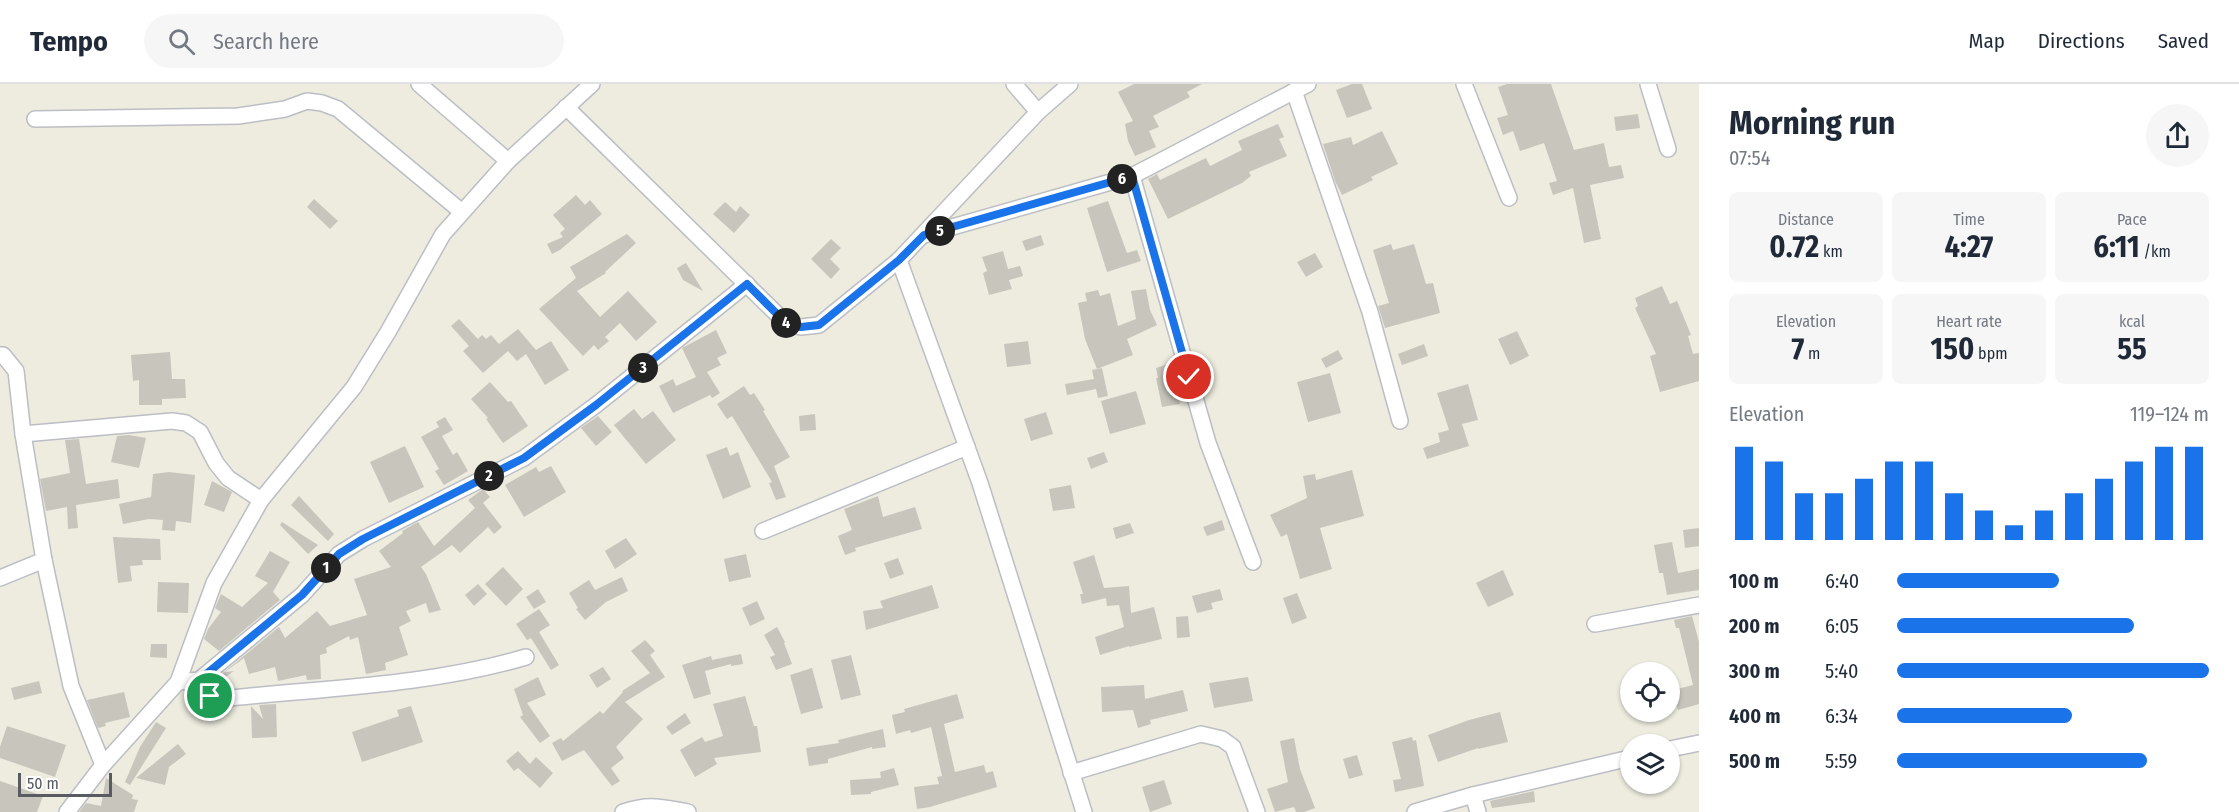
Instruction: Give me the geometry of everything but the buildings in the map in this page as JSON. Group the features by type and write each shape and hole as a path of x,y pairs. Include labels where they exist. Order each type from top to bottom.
{"street":[{"path":"419,84 508,161"},
{"path":"1014,84 1038,112"},
{"path":"566,107 787,324 811,327 827,320 899,260 1038,112 1070,84"},
{"path":"1464,84 1509,198"},
{"path":"1648,84 1668,149"},
{"path":"67,812 103,765 178,682 214,583 261,500 354,387 443,234 508,161 591,85"},
{"path":"924,235 1132,176 1301,88 1370,312 1400,420"},
{"path":"35,120 238,116 285,110 307,101 322,103 338,109 462,212"},
{"path":"1132,176 1208,443 1253,562"},
{"path":"899,260 967,447 1084,812"},
{"path":"178,682 199,680 302,595 339,554 363,539 524,458 596,405 747,284"},
{"path":"0,355 3,355 16,371 23,434 44,560 71,686 103,765"},
{"path":"23,434 172,421 186,423 200,432 216,464 228,478 261,500"},
{"path":"764,531 967,447"},
{"path":"0,579 44,560"},
{"path":"1595,624 1699,605"},
{"path":"199,680 210,696 220,699 439,677 526,657"},
{"path":"1071,773 1201,734 1222,739 1233,747 1257,812"},
{"path":"1680,747 1699,743"},
{"path":"1415,812 1473,795 1620,760"},
{"path":"1473,795 1478,812"},
{"path":"623,812 651,805 688,812"}],"route":[{"path":"210,696 199,680 302,595 339,554 363,539 524,458 596,405 747,284 787,324 801,327 819,325 899,260 924,235 1132,176 1189,377"}]}
